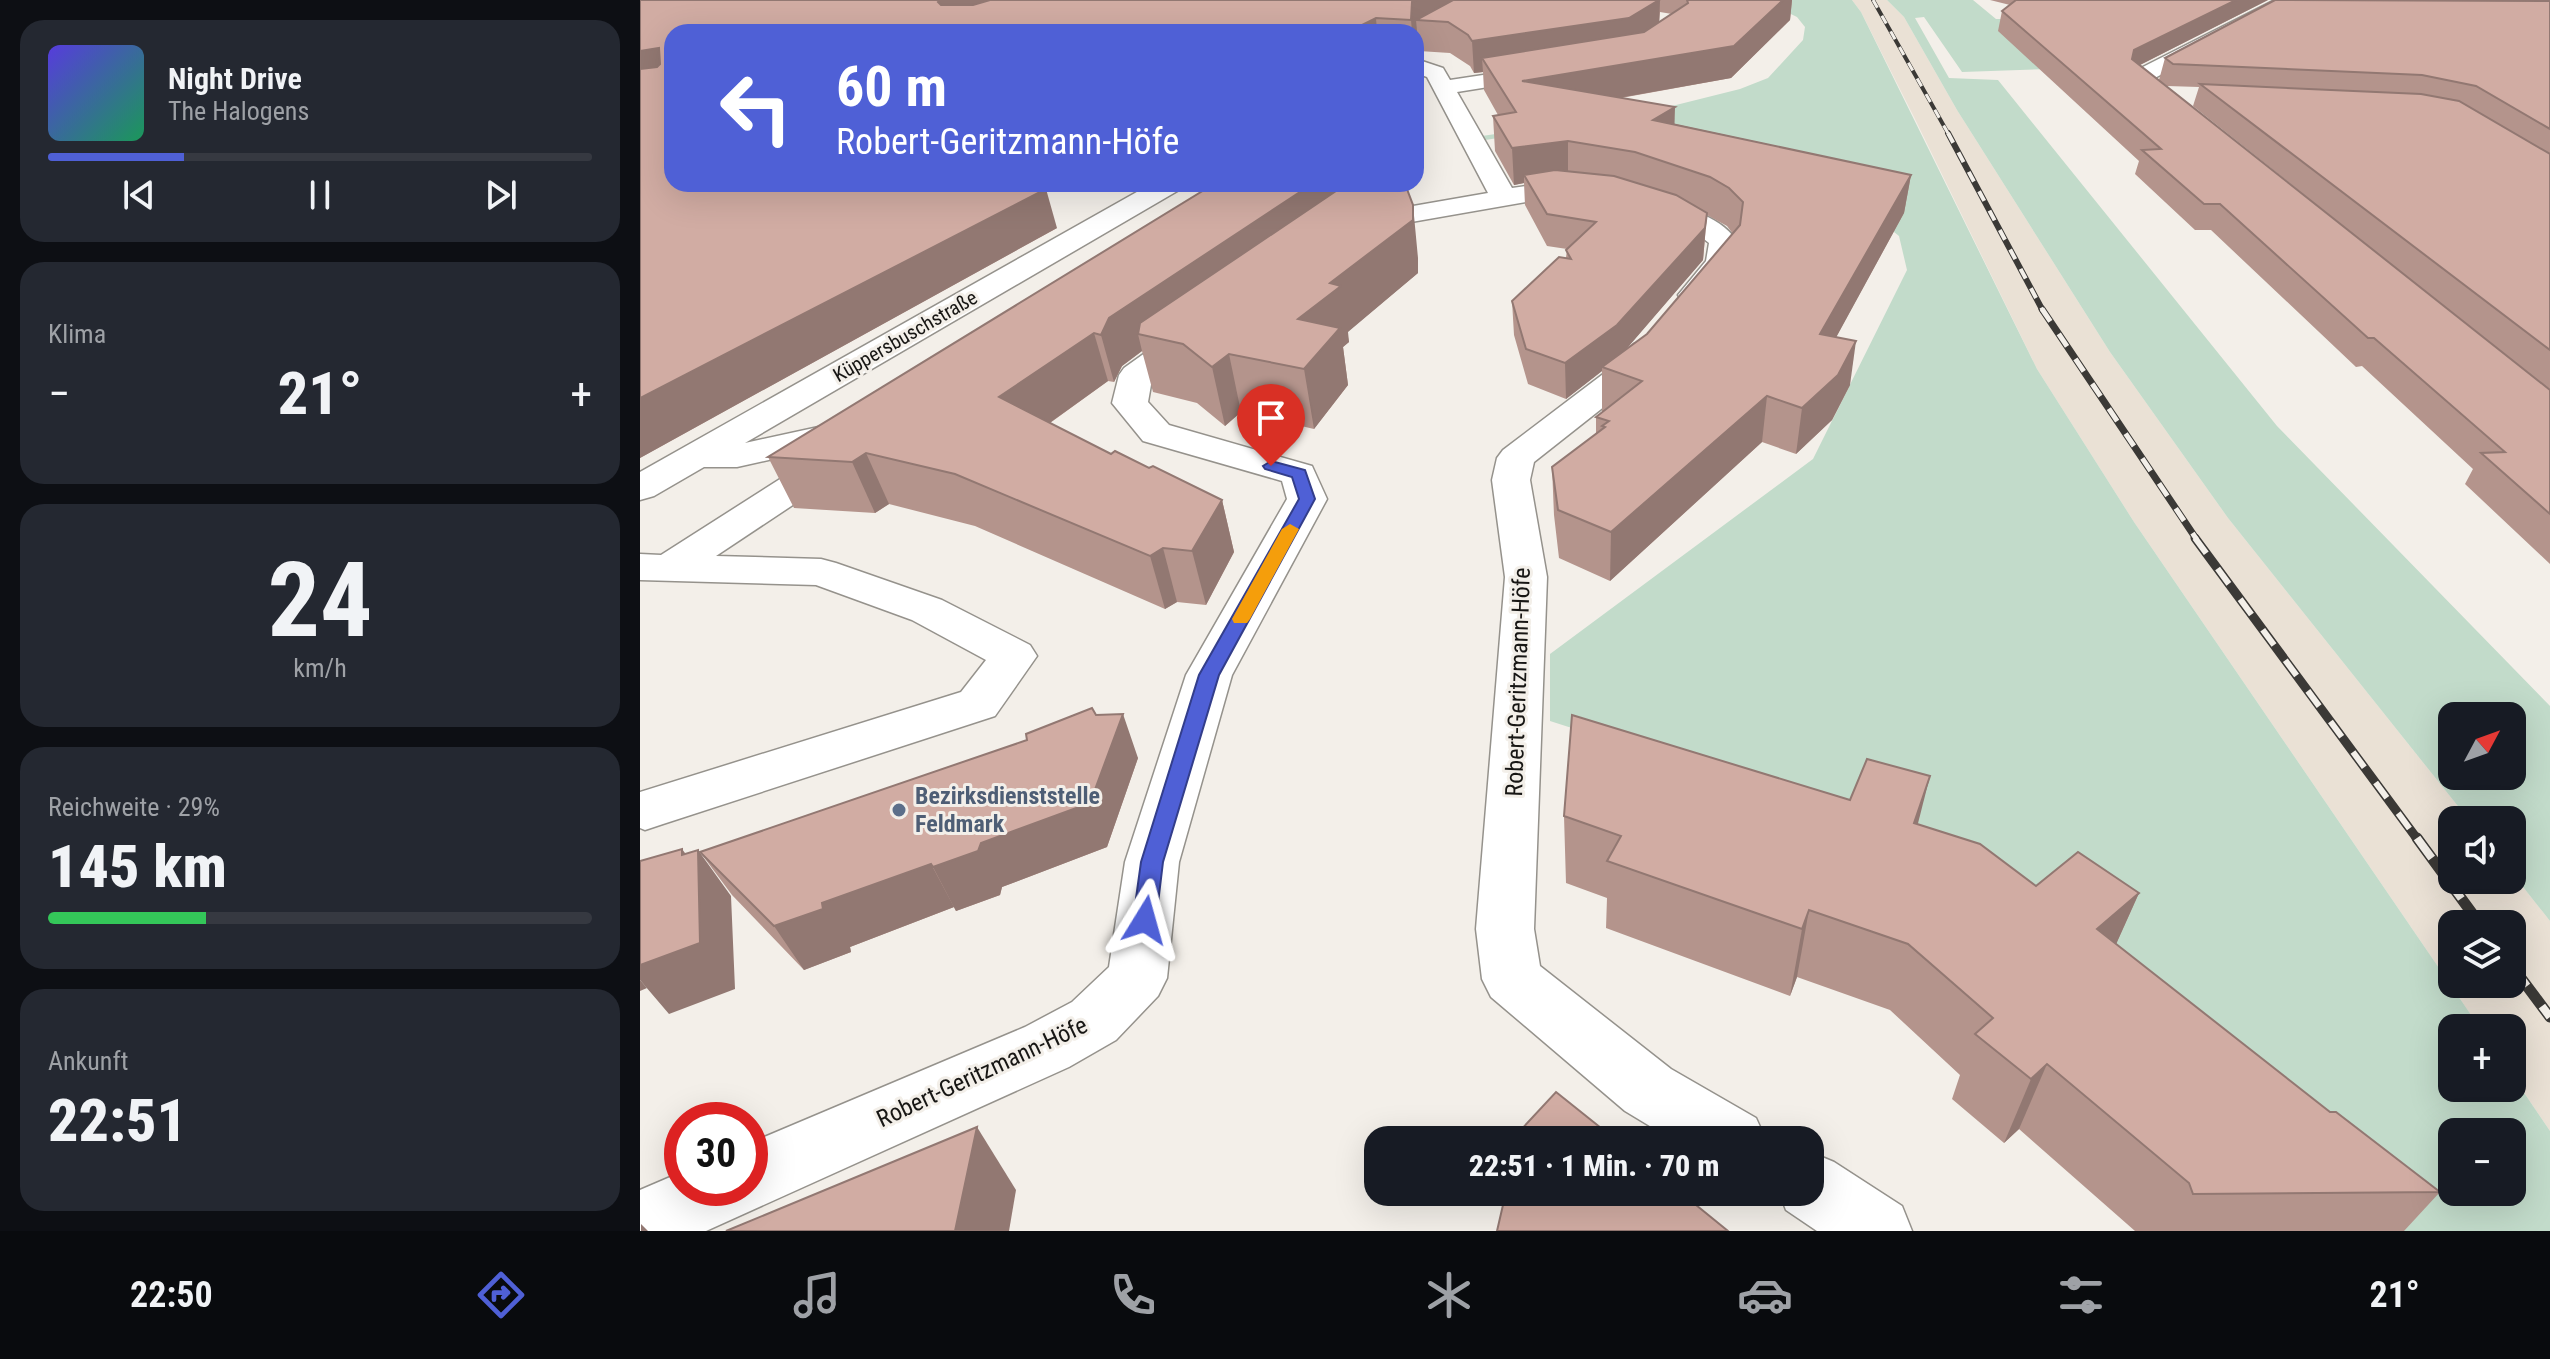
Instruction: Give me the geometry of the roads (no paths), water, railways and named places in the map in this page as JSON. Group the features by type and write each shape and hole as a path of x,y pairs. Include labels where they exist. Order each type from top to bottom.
{"street":[{"path":"2193,110 2150,86 2289,0"},
{"path":"1504,197 1427,77 1557,70"},
{"name":"Robert-Geritzmann-Höfe","path":"1321,241 1358,222 1504,197 1572,189 1686,217 1711,229 1723,241 1720,263 1631,369 1516,458 1511,480 1526,577 1505,929 1512,979 1648,1090 1709,1126"},
{"name":"Küppersbuschstraße","path":"640,488 1156,192"},
{"name":"Robert-Geritzmann-Höfe","path":"768,1169 1047,1047 1094,1021 1137,978 1152,862 1209,675 1307,499 1299,474 1156,433 1130,403 1136,375 1235,303"},
{"path":"650,573 882,427 737,456 693,457"},
{"path":"642,801 978,704 1014,656 927,610 821,572 650,573"},
{"path":"1824,1195 1877,1231"},
{"path":"640,1225 684,1206"}],"railway":[{"path":"1873,0 1949,135"},
{"path":"1948,133 2043,311"},
{"path":"2042,309 2197,540"},
{"path":"2195,538 2418,840"},
{"path":"2417,838 2470,910"},
{"path":"2526,985 2550,1017"}],"place":[{"name":"Bezirksdienststelle Feldmark","path":"899,810"}]}
